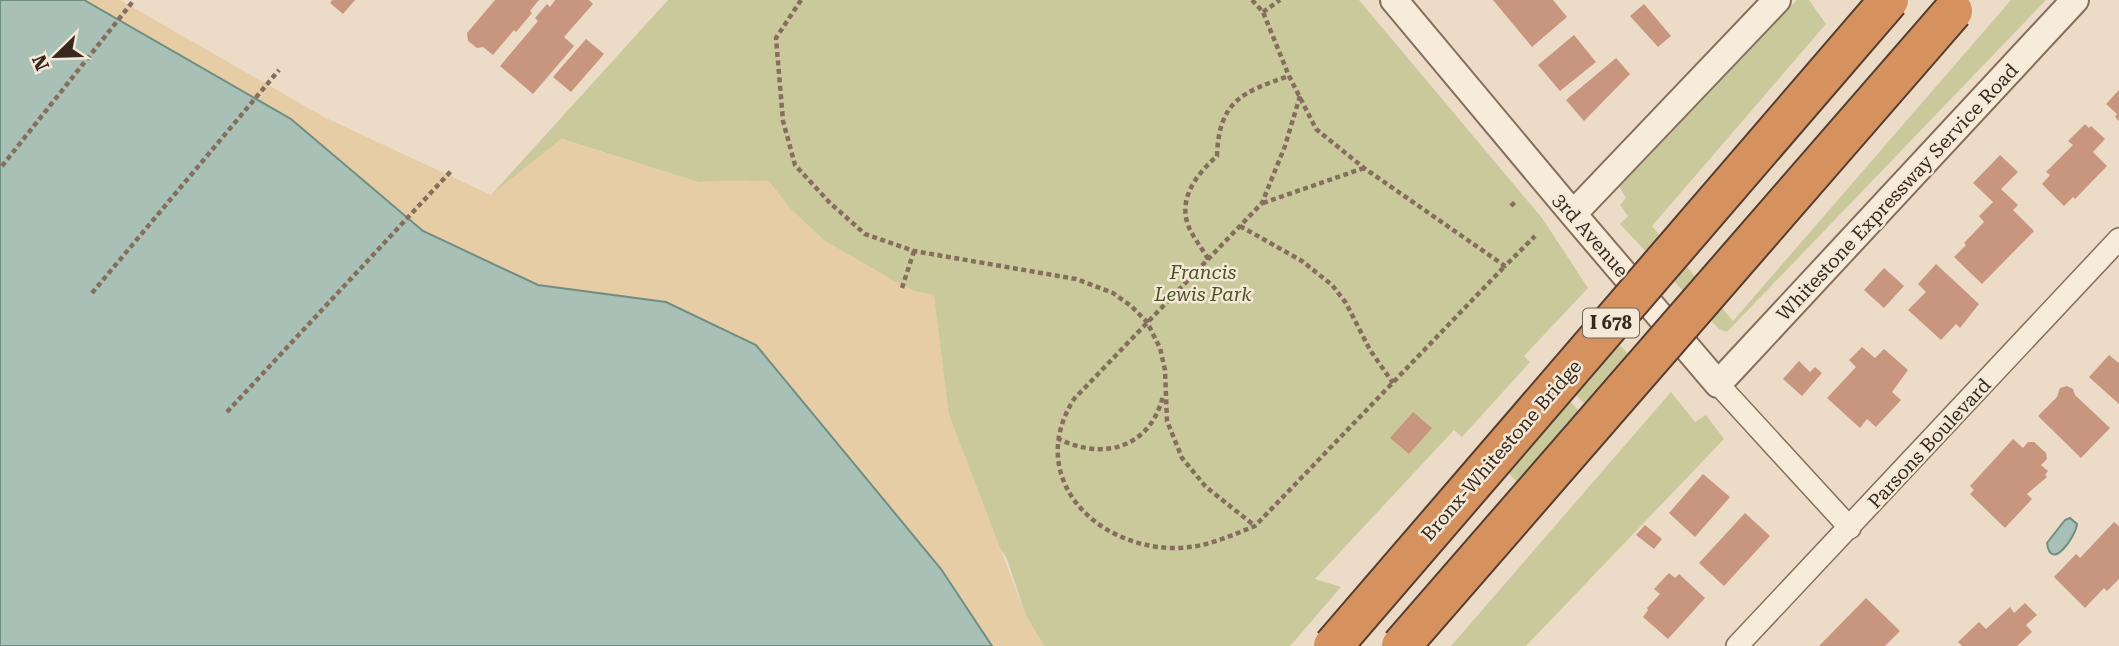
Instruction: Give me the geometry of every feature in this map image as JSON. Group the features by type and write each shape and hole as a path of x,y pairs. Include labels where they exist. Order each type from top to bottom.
{"highway":[{"name":"Bronx-Whitestone Bridge","path":"1333,646 1889,0"},
{"name":"I 678","path":"1401,646 1953,11"}],"street":[{"name":"3rd Avenue","path":"1394,0 1718,384 1850,528"},
{"path":"1573,214 1777,0"},
{"name":"Whitestone Expressway Service Road","path":"1718,384 2076,0"},
{"name":"Parsons Boulevard","path":"1737,646 2119,239"}],"path":[{"path":"2,166 134,0"},
{"path":"802,0 776,38 783,121 794,165 830,203 865,234 914,251 1085,282 1113,293 1147,322 1160,348 1165,370 1167,421 1182,458 1206,487 1255,526"},
{"path":"1252,0 1264,12 1289,76 1316,130 1364,168 1505,266"},
{"path":"1264,12 1280,0"},
{"path":"92,293 279,70"},
{"path":"1208,259 1188,224 1188,197 1192,184 1217,156 1219,131 1231,106 1253,88 1289,76"},
{"path":"1300,96 1285,146 1262,203 1074,398 1060,424 1057,438 1058,469 1071,498 1081,510 1115,534 1153,547 1189,548 1207,545 1255,526 1535,236"},
{"path":"1262,203 1364,168"},
{"path":"228,412 452,170"},
{"path":"1511,206 1517,200"},
{"path":"1240,226 1302,261 1332,285 1346,303 1370,350 1393,383"},
{"path":"902,288 914,251"},
{"path":"1057,438 1074,447 1089,450 1119,447 1133,440 1154,420 1164,392"}],"green space":[{"name":"Francis Lewis Park","path":"668,0 1359,0 1542,218 1588,288 1524,356 1530,362 1462,437 1454,430 1315,579 1341,587 1290,646 1044,646 1026,616 1007,559 961,488 748,181 698,182 562,139 491,195"},
{"path":"1797,0 1809,0 1826,24 1652,226 1733,321 2011,0 2046,0 1727,332 1719,329 1620,224 1628,216 1620,205 1626,198 1619,186"},
{"path":"1595,317 1644,372 1605,425 1549,367"},
{"path":"1546,373 1597,432 1534,502 1486,447"},
{"path":"1671,392 1695,422 1706,415 1724,439 1526,646 1451,646"}],"sand":[{"path":"84,0 120,0 324,117 491,195 561,139 698,182 769,181 791,209 824,240 915,291 934,295 949,414 1026,616 1044,646 992,646 941,569 756,345 666,302 538,285 423,231 291,119"}],"shaded area":[{"path":"0,0 84,0 291,119 423,231 538,285 666,302 756,345 941,569 992,646 0,646"},
{"path":"2070,518 2077,524 2076,529 2063,549 2053,554 2047,543 2065,520"}],"building":[{"path":"332,0 355,0 343,14 330,3"},
{"path":"495,0 539,0 530,11 532,13 493,55 468,41 467,33"},
{"path":"555,0 589,0 593,4 564,37 574,46 533,94 500,66 538,21 535,18 547,4 550,7"},
{"path":"1493,0 1553,0 1567,17 1532,47"},
{"path":"1644,4 1671,36 1658,47 1630,16"},
{"path":"1574,35 1596,62 1560,91 1538,65"},
{"path":"586,39 604,54 571,92 553,77"},
{"path":"1616,58 1630,74 1584,121 1566,100"},
{"path":"2119,90 2119,121 2115,117 2117,114 2106,104"},
{"path":"2085,124 2105,139 2093,152 2107,166 2075,199 2073,197 2064,206 2042,184 2050,175 2046,172 2073,145 2068,141"},
{"path":"2000,155 2018,172 2001,189 2018,205 2013,210 2034,231 1982,284 1954,257 1984,222 1979,216 1993,202 1973,183"},
{"path":"1936,264 1979,304 1960,328 1956,324 1941,340 1908,310 1926,292 1918,284"},
{"path":"1884,268 1904,286 1884,308 1864,290"},
{"path":"1862,347 1875,358 1884,349 1908,370 1892,392 1901,400 1876,427 1867,419 1860,428 1827,398 1856,367 1849,360"},
{"path":"2109,355 2119,363 2119,404 2089,377"},
{"path":"1799,361 1810,372 1815,367 1822,373 1802,396 1783,379"},
{"path":"2067,386 2110,428 2081,458 2038,416 2057,397 2060,388"},
{"path":"1413,412 1432,428 1409,454 1390,438"},
{"path":"2013,439 2023,448 2028,442 2034,442 2046,453 2047,459 2041,465 2048,471 2045,475 2047,477 2027,494 2032,499 2005,528 1970,494 1974,490 1970,486"},
{"path":"1703,474 1730,497 1695,537 1669,513"},
{"path":"1745,513 1770,536 1724,586 1699,563"},
{"path":"2114,522 2119,526 2119,579 2107,591 2104,588 2085,608 2054,577 2076,554 2080,558"},
{"path":"1645,525 1662,539 1654,549 1636,535"},
{"path":"1669,573 1675,578 1679,574 1705,598 1668,639 1643,617 1647,608 1660,594 1654,589"},
{"path":"1866,598 1900,631 1885,646 1819,646"},
{"path":"2025,603 2037,615 2026,625 2032,632 2017,646 1962,646 1958,642 1979,622 1986,629 2010,607 2014,613"}]}
